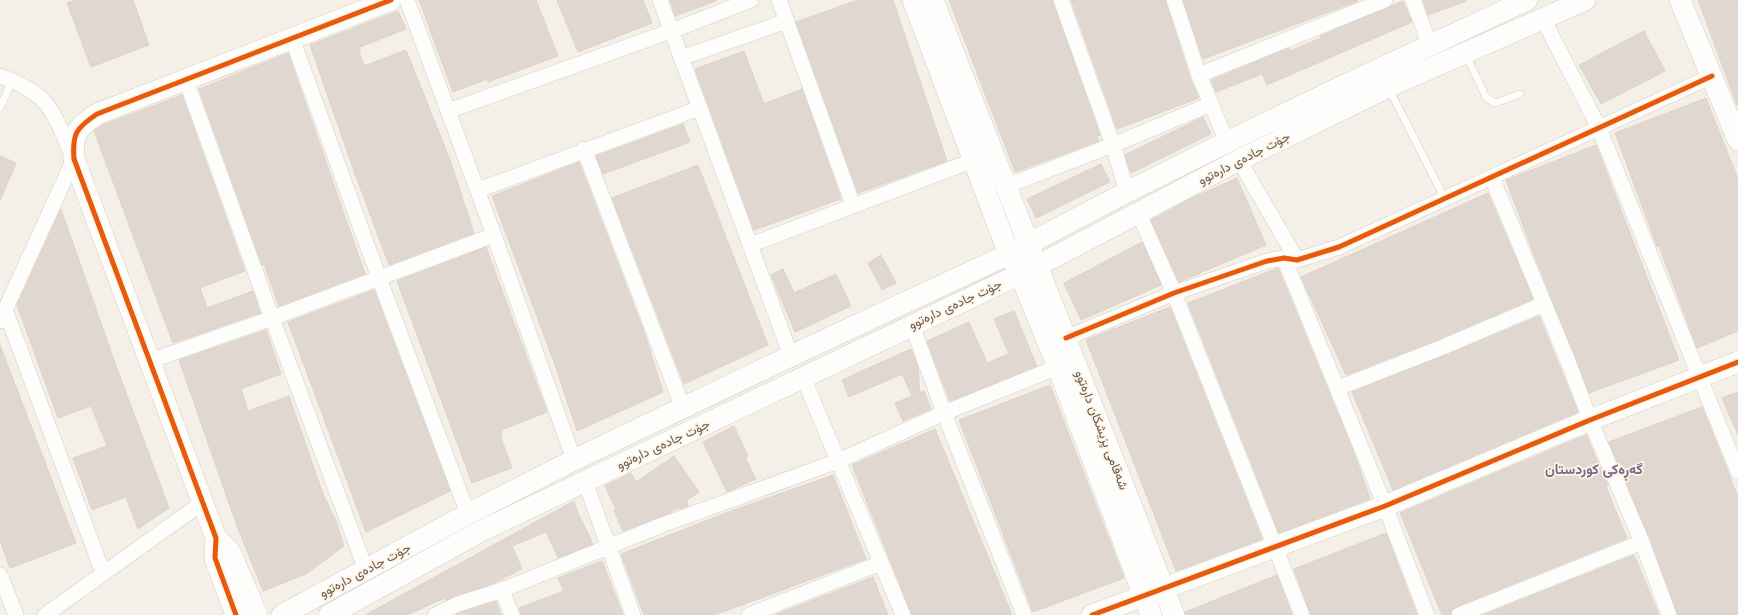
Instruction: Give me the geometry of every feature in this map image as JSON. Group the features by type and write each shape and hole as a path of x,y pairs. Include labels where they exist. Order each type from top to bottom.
{"main road":[{"path":"264,615 256,608 241,609 215,558 216,538 74,159 74,141 79,127 97,114 391,0"},
{"name":"شەقامی پزیشکان دارەتوو","path":"913,0 1010,254 1028,270 1066,338 1174,615"},
{"name":"شەقامی پزیشکان دارەتوو","path":"933,0 1029,245 1028,270 1058,367 1151,615"},
{"name":"جۆت جادەی دارەتوو","path":"276,615 290,610 468,514 574,460 791,356 1029,245 1127,192 1227,142 1527,0"},
{"name":"جۆت جادەی دارەتوو","path":"329,615 481,531 1028,270 1139,214 1239,160 1388,87 1585,0"},
{"path":"1680,0 1738,140"},
{"path":"1092,615 1385,506 1590,420 1738,362"}],"street":[{"path":"407,0 478,190 574,460"},
{"path":"660,0 791,356"},
{"path":"448,110 671,31 751,0"},
{"path":"779,0 853,205"},
{"path":"1061,0 1113,145 1127,192"},
{"path":"1174,0 1199,75 1227,142"},
{"path":"1199,75 1385,0"},
{"path":"1414,0 1430,45"},
{"path":"1543,19 1599,128 1701,377 1738,472"},
{"path":"681,58 787,21"},
{"path":"292,38 379,278 468,514"},
{"path":"1066,338 1174,293 1267,261 1291,259 1339,247 1712,76"},
{"path":"6,78 41,98 52,112 74,159 2,315 103,573"},
{"path":"186,80 272,318 366,570"},
{"path":"1006,186 1113,145 1211,104"},
{"path":"478,190 584,149 700,108"},
{"path":"584,149 683,408"},
{"path":"750,245 974,160"},
{"path":"1239,160 1291,259 1338,388 1427,615"},
{"path":"1492,178 1568,360 1590,420 1642,542 1669,615"},
{"path":"1139,214 1174,293 1302,615"},
{"path":"150,362 494,235"},
{"path":"1338,388 1442,347 1544,304"},
{"path":"912,325 944,413 1024,615"},
{"path":"435,615 458,604 502,590 607,546 838,461 944,413 1058,367"},
{"path":"803,377 903,615"},
{"path":"585,481 607,546 633,615"},
{"path":"45,615 202,503"},
{"path":"1459,615 1642,542"},
{"path":"749,615 881,563"},
{"path":"0,575 16,615"},
{"path":"502,590 512,615"}],"lane":[{"path":"1465,53 1486,97 1495,103 1520,94"},
{"path":"0,108 6,78"},
{"path":"1388,87 1444,199"}],"building":[{"path":"76,0 133,0 149,45 91,67 67,3"},
{"path":"419,0 536,0 558,56 488,82 487,79 453,92"},
{"path":"557,0 643,0 652,23 578,52"},
{"path":"670,0 716,0 716,1 675,16"},
{"path":"858,0 893,0 947,161 858,193 796,22"},
{"path":"949,0 1052,0 1100,135 1097,136 1099,141 1015,172"},
{"path":"1071,0 1165,0 1190,78 1199,98 1117,129"},
{"path":"1183,0 1357,0 1358,1 1203,59"},
{"path":"1423,0 1466,0 1466,1 1428,15"},
{"path":"1698,0 1738,0 1737,105"},
{"path":"1403,1 1412,22 1267,85 1262,74 1216,92 1211,80 1289,48 1290,51 1321,38 1320,36"},
{"path":"398,11 406,29 360,47 360,55 364,66 406,50 450,160 474,233 389,265 355,174 310,45"},
{"path":"1644,31 1665,71 1601,104 1579,65"},
{"path":"744,51 764,104 802,89 841,199 754,230 695,69"},
{"path":"288,53 365,274 279,306 264,264 262,265 199,89"},
{"path":"182,95 245,271 200,288 207,308 253,291 260,313 173,343 94,131 103,125"},
{"path":"1706,98 1738,179 1738,331 1697,348 1659,246 1657,247 1615,133"},
{"path":"1203,117 1211,134 1131,173 1125,155"},
{"path":"683,124 690,142 603,174 596,156"},
{"path":"1596,145 1679,360 1589,393 1506,180"},
{"path":"0,156 16,163 0,201"},
{"path":"579,162 644,332 663,392 577,431 554,362 492,196"},
{"path":"1101,164 1110,182 1036,218 1027,199"},
{"path":"698,165 768,345 684,384 612,198"},
{"path":"1237,178 1266,245 1179,282 1151,220 1192,198"},
{"path":"1488,193 1533,299 1440,339 1346,375 1301,277"},
{"path":"61,209 116,366 169,508 138,529 126,497 92,510 73,458 107,446 91,406 58,418 17,305"},
{"path":"1142,242 1161,285 1081,320 1064,283"},
{"path":"486,247 547,412 502,430 501,438 512,468 472,483 397,281"},
{"path":"881,255 896,283 882,290 868,263"},
{"path":"1278,268 1354,453 1370,499 1279,533 1188,303"},
{"path":"783,269 794,293 836,274 851,306 795,332 771,275"},
{"path":"374,290 450,491 366,532 288,322"},
{"path":"1170,307 1262,539 1176,571 1086,340"},
{"path":"1014,311 1037,366 950,401 927,341 969,322 987,363 1009,354 994,319"},
{"path":"1539,316 1578,412 1393,490 1352,392"},
{"path":"266,330 281,374 241,389 248,411 289,396 323,494 336,521 344,546 306,574 263,591 237,526 179,360"},
{"path":"0,345 76,543 10,568 0,541"},
{"path":"911,349 918,367 920,393 924,391 931,409 903,421 895,403 912,396 902,374 849,397 842,380"},
{"path":"1050,385 1124,578 1033,612 959,420"},
{"path":"1738,392 1738,435 1722,398"},
{"path":"1702,407 1738,497 1738,615 1678,615 1650,539 1609,442"},
{"path":"734,426 748,456 745,457 756,479 727,492 703,442"},
{"path":"935,429 1012,615 912,615 852,465"},
{"path":"1586,435 1608,486 1606,487 1627,538 1456,607 1452,610 1450,615 1442,615 1400,513"},
{"path":"674,456 699,492 687,500 688,506 680,509 677,508 670,513 623,531 614,510 616,509 605,486 631,473 636,482"},
{"path":"833,475 866,559 715,615 644,615 621,554 734,510"},
{"path":"574,501 593,544 558,558 546,532 512,546 522,569 492,584 446,600 445,598 407,615 365,615"},
{"path":"1386,533 1417,615 1311,615 1294,569"},
{"path":"1634,555 1659,615 1483,615"},
{"path":"602,561 623,615 521,615 519,608 564,591 558,578"},
{"path":"1277,575 1292,615 1186,615 1185,612"},
{"path":"873,577 888,615 777,615 777,614"},
{"path":"496,601 501,615 456,615 461,612"}],"cycle path":[{"path":"236,615 215,558 216,538 74,159 75,137 84,123 97,114 391,0"},
{"path":"1066,338 1174,293 1267,261 1284,258 1297,260 1339,247 1712,76"},
{"path":"1092,615 1385,506 1590,420 1738,362"}],"district":[{"name":"گەڕەکی کوردستان","path":"1594,469"}]}
